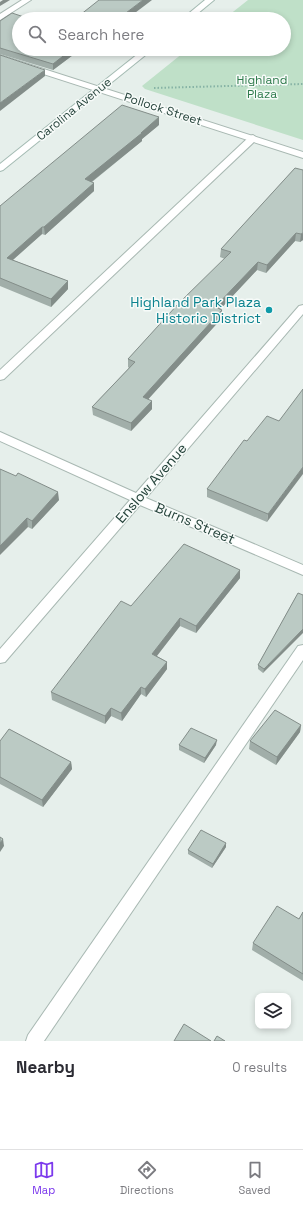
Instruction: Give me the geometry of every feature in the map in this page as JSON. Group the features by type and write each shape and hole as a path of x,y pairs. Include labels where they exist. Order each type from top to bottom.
{"street":[{"path":"0,18 27,0"},
{"path":"195,12 210,0"},
{"name":"Carolina Avenue","path":"0,168 139,56"},
{"name":"Pollock Street","path":"0,57 303,155"},
{"path":"0,376 253,138"},
{"name":"Enslow Avenue","path":"0,658 303,308"},
{"name":"Burns Street","path":"0,436 138,499 303,570"},
{"path":"34,1041 303,650"}],"path":[{"path":"154,88 303,84"}],"green space":[{"name":"Highland Plaza","path":"248,0 303,0 303,140 145,89 142,86 179,56 291,56 291,12 233,12"}],"building":[{"path":"99,0 143,0 127,12 84,12"},
{"path":"12,13 12,52 0,48 0,21"},
{"path":"0,55 45,70 0,103"},
{"path":"26,56 63,56 53,64"},
{"path":"122,105 159,117 142,133 85,179 94,183 7,258 68,281 51,299 0,278 0,206"},
{"path":"295,168 303,170 303,233 296,233 267,265 258,262 215,307 222,310 143,397 152,401 131,423 92,407 135,362 128,359 179,303 231,252 221,249"},
{"path":"303,389 303,467 268,514 207,489 244,440 247,441 267,416 279,421"},
{"path":"0,469 16,476 18,473 58,492 32,521 27,518 0,546"},
{"path":"184,544 240,570 196,626 180,618 152,654 167,662 145,689 141,687 121,713 111,708 105,716 51,692 121,601 131,606"},
{"path":"298,593 303,595 303,629 264,669 258,665"},
{"path":"275,710 301,725 277,757 250,741"},
{"path":"191,728 217,740 205,758 179,745"},
{"path":"9,729 71,762 42,800 0,777 0,741"},
{"path":"201,830 226,843 213,864 188,850"},
{"path":"277,906 299,919 303,912 303,974 253,943"},
{"path":"184,1024 211,1041 174,1041"},
{"path":"217,1036 225,1041 214,1041"}],"place":[{"name":"Highland Park Plaza Historic District","path":"269,310"}]}
